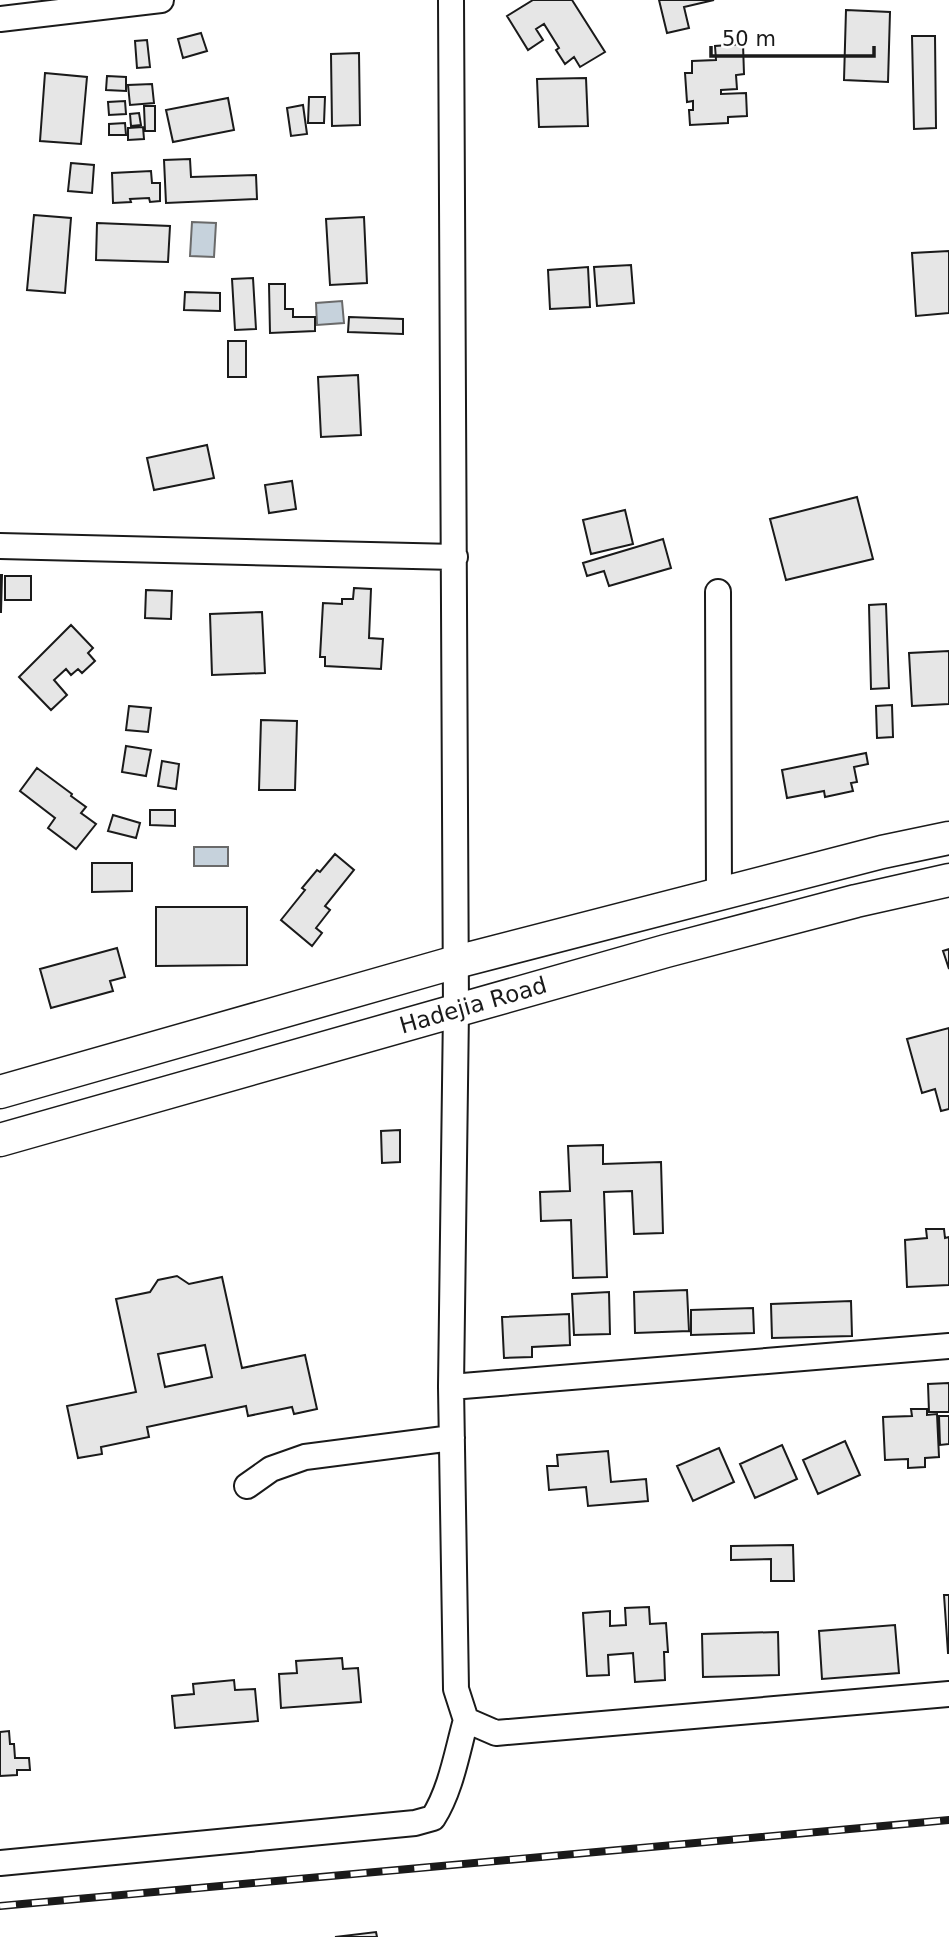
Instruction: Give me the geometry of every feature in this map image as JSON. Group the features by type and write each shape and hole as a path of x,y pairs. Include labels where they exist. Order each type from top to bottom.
{"main road":[{"name":"Hadejia Road","path":"0,1092 456,962 882,852 949,838"},
{"name":"Hadejia Road","path":"0,1140 691,944 949,880"}],"street":[{"path":"0,19 161,0"},
{"path":"0,1863 415,1823 433,1818 440,1808 466,1720 456,1689 451,1387 456,962 451,0"},
{"path":"0,546 455,557"},
{"path":"718,592 719,894"},
{"path":"451,1387 949,1346"},
{"path":"247,1486 271,1469 305,1457 452,1438"},
{"path":"466,1720 496,1733 949,1694"}],"shaded area":[{"path":"192,222 216,223 214,257 190,256"},
{"path":"342,301 344,323 317,325 316,303"},
{"path":"194,847 228,847 228,866 194,866"}],"building":[{"path":"533,0 572,0 605,52 580,67 574,57 565,64 556,50 559,48 544,24 536,29 543,40 528,50 507,16"},
{"path":"659,0 714,0 684,7 689,28 667,33"},
{"path":"846,10 890,12 888,82 844,80"},
{"path":"201,33 207,51 183,58 178,39"},
{"path":"912,36 935,36 936,128 914,129"},
{"path":"147,40 150,67 137,68 135,41"},
{"path":"743,44 744,74 736,75 737,89 721,90 721,94 746,93 747,116 728,117 728,123 690,125 689,110 693,110 693,101 687,102 685,73 692,73 692,61 716,60 715,46"},
{"path":"359,53 360,125 332,126 331,54"},
{"path":"45,73 87,77 81,144 40,141"},
{"path":"107,76 126,77 126,91 106,90"},
{"path":"586,78 588,126 539,127 537,79"},
{"path":"152,84 154,103 130,105 128,85"},
{"path":"309,97 325,97 324,123 308,123"},
{"path":"228,98 234,130 173,142 166,110"},
{"path":"125,101 126,114 109,115 108,102"},
{"path":"303,105 307,134 291,136 287,108"},
{"path":"144,106 155,106 155,131 145,131"},
{"path":"139,113 141,125 131,126 130,114"},
{"path":"125,123 126,135 109,135 109,124"},
{"path":"143,127 144,139 128,140 128,128"},
{"path":"190,159 191,177 256,175 257,199 166,203 164,160"},
{"path":"71,163 94,165 92,193 68,191"},
{"path":"151,171 152,183 160,183 160,201 150,202 149,198 113,203 112,173"},
{"path":"34,215 71,218 65,293 27,290"},
{"path":"364,217 367,283 330,285 326,219"},
{"path":"97,223 170,226 168,262 96,260"},
{"path":"949,251 949,313 916,316 912,253"},
{"path":"631,265 634,303 597,306 594,267"},
{"path":"588,267 590,307 550,309 548,270"},
{"path":"253,278 256,329 235,330 232,279"},
{"path":"269,284 285,284 285,309 293,309 293,317 315,317 315,331 270,333"},
{"path":"185,292 220,293 220,311 184,310"},
{"path":"349,317 403,319 403,334 348,332"},
{"path":"228,341 246,341 246,377 228,377"},
{"path":"358,375 361,435 321,437 318,377"},
{"path":"207,445 214,478 154,490 147,458"},
{"path":"292,481 296,509 269,513 265,485"},
{"path":"857,497 873,559 786,580 770,519"},
{"path":"625,510 633,544 591,554 583,520"},
{"path":"663,539 671,568 609,586 604,571 587,576 583,563"},
{"path":"2,575 1,612 0,612"},
{"path":"5,576 31,576 31,600 5,600"},
{"path":"354,588 371,589 369,638 383,639 381,669 325,666 325,657 320,657 323,603 342,604 342,599 353,599"},
{"path":"146,590 172,591 171,619 145,618"},
{"path":"886,604 889,688 871,689 869,605"},
{"path":"262,612 265,673 212,675 210,614"},
{"path":"71,625 93,648 88,653 95,661 82,673 78,669 71,675 66,669 54,680 67,695 51,710 19,677"},
{"path":"949,651 949,704 912,706 909,653"},
{"path":"892,705 893,737 877,738 876,706"},
{"path":"129,706 151,708 148,732 126,730"},
{"path":"261,720 297,721 295,790 259,790"},
{"path":"126,746 151,750 146,776 122,772"},
{"path":"866,753 868,764 854,767 857,782 851,783 853,791 825,797 824,791 787,798 782,770"},
{"path":"162,761 179,764 176,789 158,786"},
{"path":"37,768 86,807 81,813 96,824 76,849 48,828 55,818 20,791"},
{"path":"150,810 175,810 175,826 150,825"},
{"path":"113,815 140,823 136,838 108,831"},
{"path":"335,854 354,870 325,906 330,910 316,928 322,933 312,946 281,920 305,890 302,888"},
{"path":"92,863 132,863 132,891 92,892"},
{"path":"156,907 247,907 247,965 156,966"},
{"path":"117,948 125,977 110,981 113,991 51,1008 40,969"},
{"path":"949,949 949,969 943,951"},
{"path":"949,1028 949,1109 941,1111 935,1089 922,1093 907,1039"},
{"path":"400,1130 400,1162 382,1163 381,1131"},
{"path":"603,1145 603,1164 661,1162 663,1233 634,1234 632,1191 604,1192 607,1277 573,1278 571,1220 541,1221 540,1192 570,1191 568,1146"},
{"path":"926,1229 944,1229 945,1238 949,1237 949,1285 907,1287 905,1240 927,1238"},
{"path":"177,1276 189,1284 222,1277 242,1368 305,1355 317,1409 294,1414 292,1407 248,1416 246,1406 147,1427 149,1437 101,1447 102,1454 78,1458 67,1406 136,1392 116,1299 150,1292 158,1280","holes":["205,1345 212,1377 165,1387 158,1354"]},
{"path":"687,1290 689,1331 635,1333 634,1292"},
{"path":"609,1292 610,1334 574,1335 572,1294"},
{"path":"851,1301 852,1336 772,1338 771,1304"},
{"path":"753,1308 754,1333 691,1335 691,1310"},
{"path":"569,1314 570,1345 532,1347 532,1357 504,1358 502,1317"},
{"path":"949,1383 949,1412 929,1412 928,1384"},
{"path":"911,1409 927,1409 927,1415 937,1414 939,1457 925,1458 925,1467 908,1468 908,1459 885,1460 883,1417 912,1416"},
{"path":"939,1416 949,1416 949,1444 940,1445"},
{"path":"845,1441 860,1475 818,1494 803,1460"},
{"path":"782,1445 797,1479 755,1498 740,1464"},
{"path":"719,1448 734,1482 693,1501 677,1466"},
{"path":"608,1451 611,1482 646,1479 648,1501 588,1506 586,1487 549,1490 547,1466 558,1466 557,1455"},
{"path":"793,1545 794,1581 771,1581 771,1559 731,1560 731,1546"},
{"path":"944,1595 949,1595 949,1653 948,1653"},
{"path":"649,1607 650,1624 666,1623 668,1652 664,1652 665,1680 635,1682 633,1653 608,1655 609,1675 587,1676 583,1613 610,1611 610,1626 626,1625 625,1608"},
{"path":"895,1625 899,1673 822,1679 819,1631"},
{"path":"778,1632 779,1675 703,1677 702,1634"},
{"path":"342,1658 343,1669 358,1668 361,1702 281,1708 279,1674 297,1673 296,1661"},
{"path":"234,1680 235,1690 255,1689 258,1721 175,1728 172,1696 194,1694 193,1684"},
{"path":"9,1731 15,1758 29,1758 30,1770 17,1770 17,1775 0,1776 0,1732"},
{"path":"376,1932 377,1937 335,1937"}],"railway":[{"path":"0,1906 949,1820"}]}
